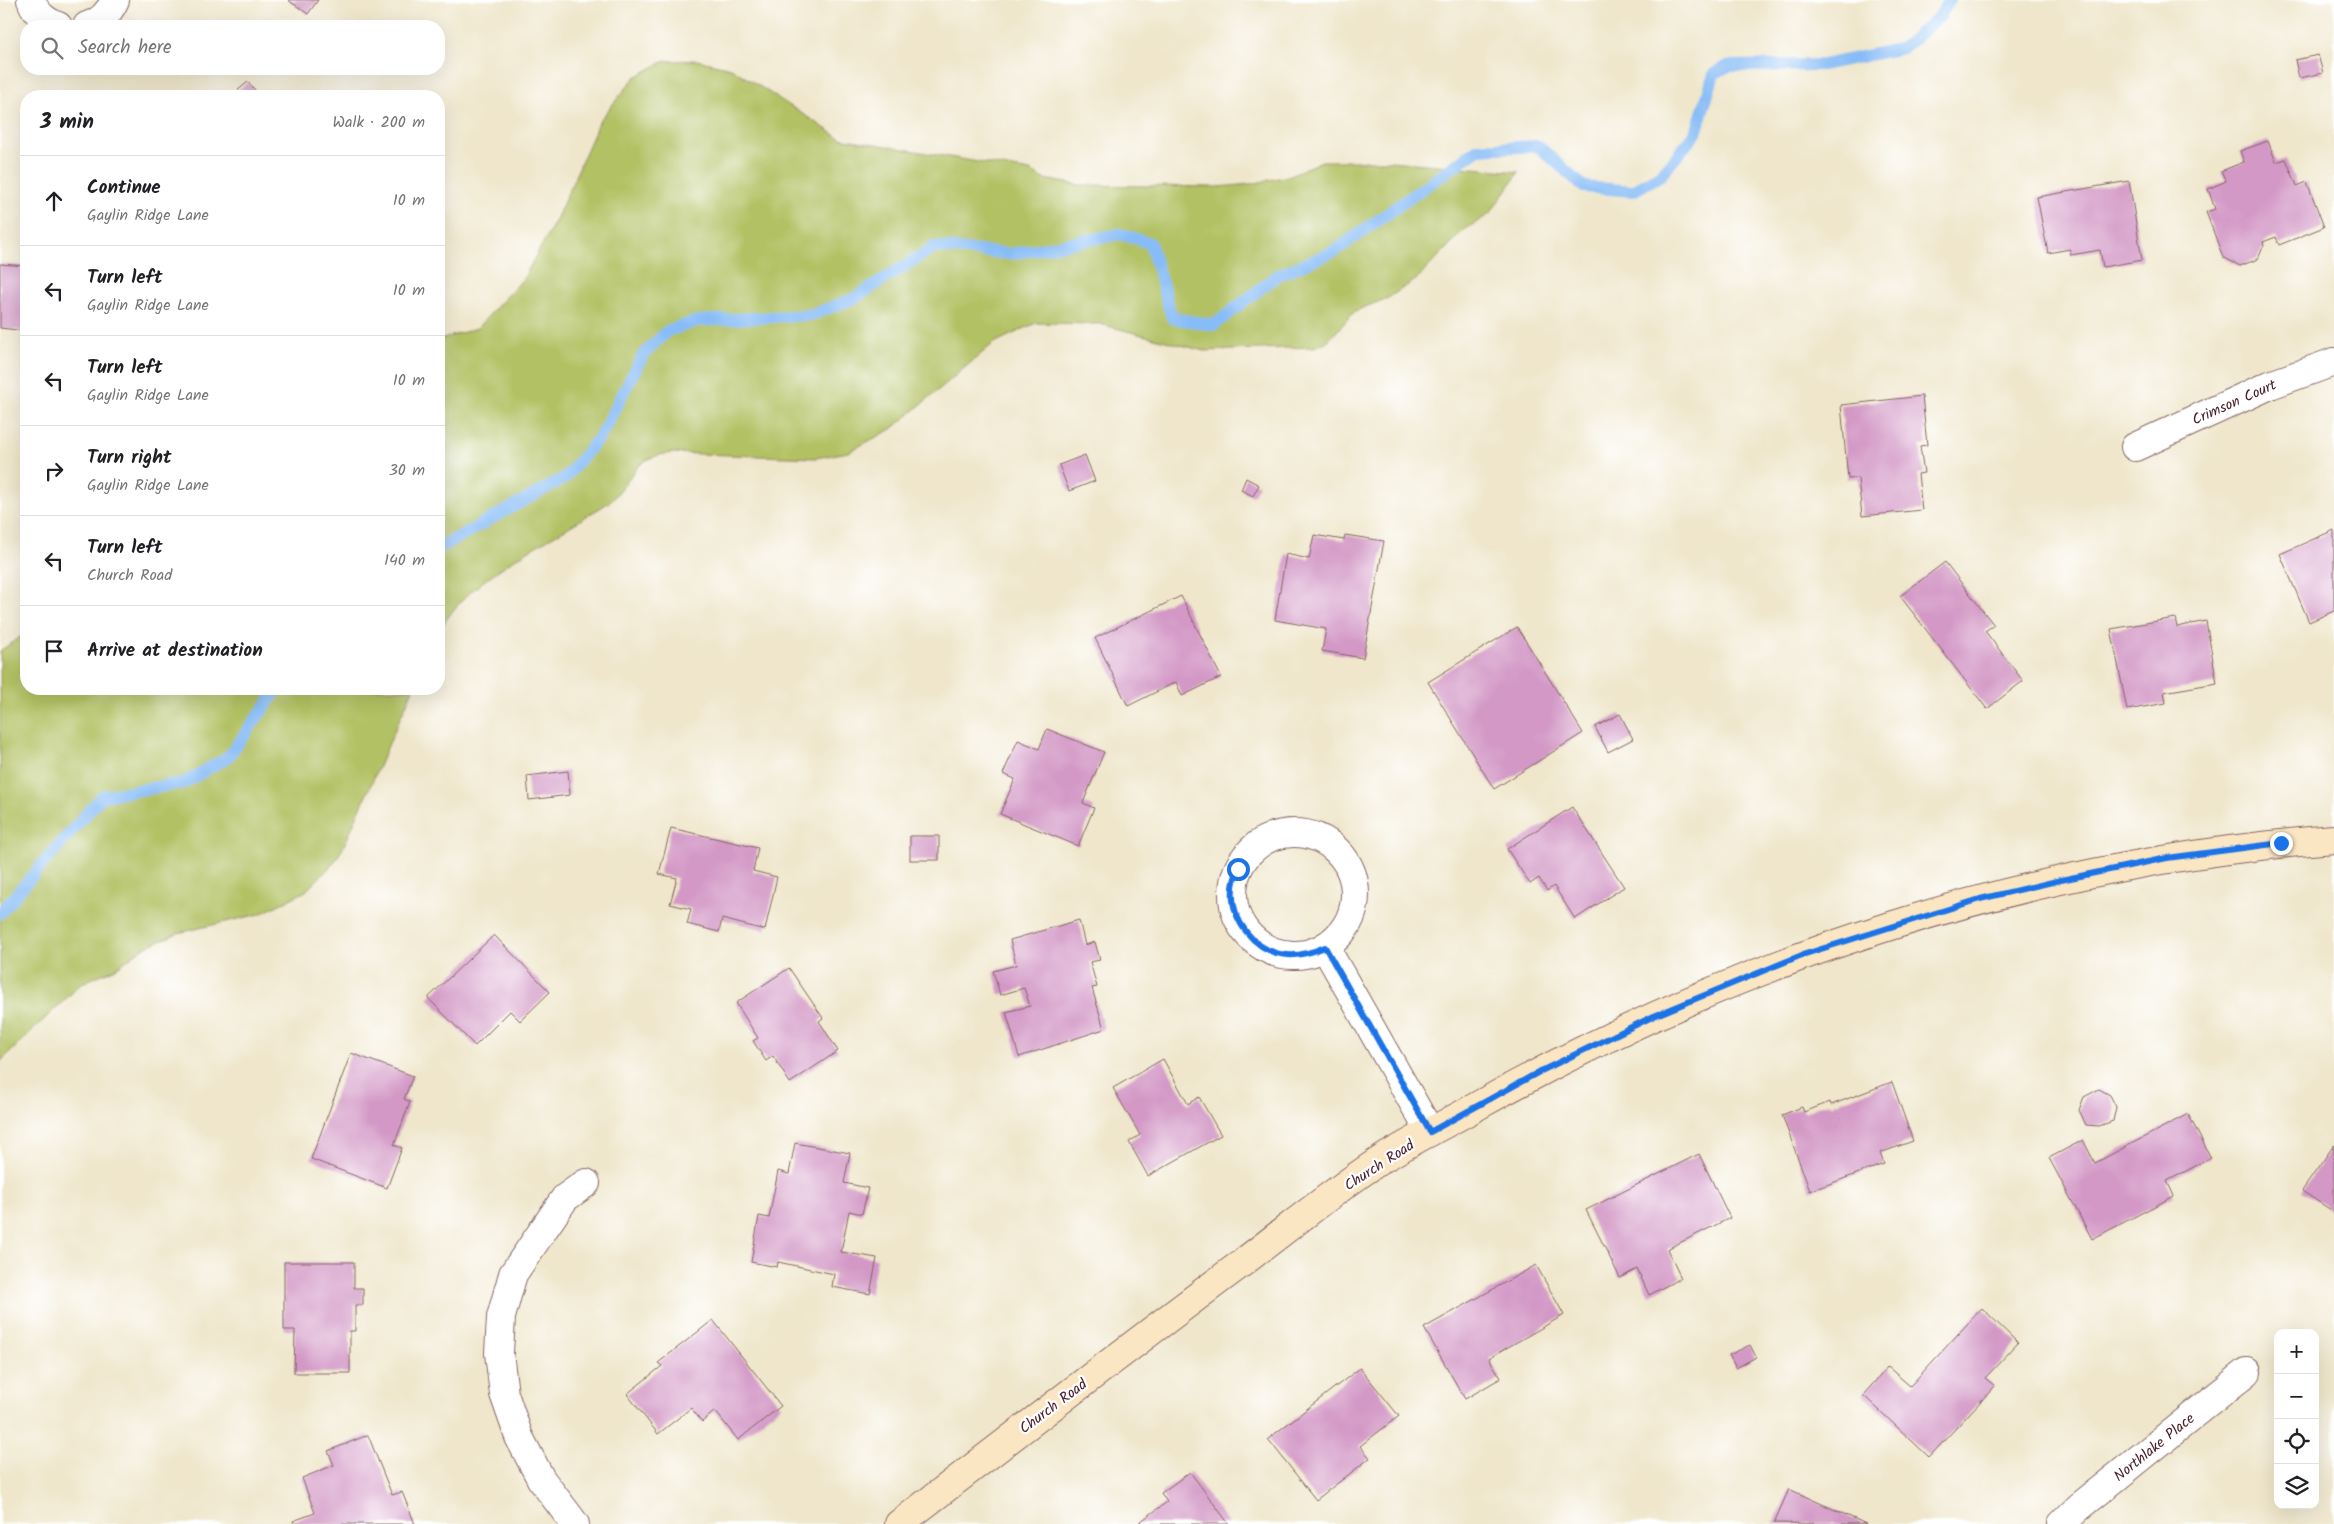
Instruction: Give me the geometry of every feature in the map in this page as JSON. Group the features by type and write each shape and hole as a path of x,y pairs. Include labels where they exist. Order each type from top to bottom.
{"street":[{"path":"31,0 34,8 45,20"},
{"path":"100,20 110,11 115,0"},
{"name":"Crimson Court","path":"2135,447 2270,385 2334,362"},
{"path":"1300,833 1319,838 1335,848 1347,864 1354,882 1355,901 1350,920 1340,935 1325,947 1307,954 1287,955 1269,950 1252,940 1240,924 1234,906 1233,887 1238,869 1248,853 1263,841 1281,834 1300,833"},
{"name":"Church Road","path":"899,1524 1208,1288 1379,1162 1539,1072 1654,1016 1802,955 1980,899 2167,858 2281,843 2334,839"},
{"path":"1325,947 1430,1132"},
{"path":"575,1524 541,1479 519,1437 504,1394 499,1353 501,1317 513,1274 565,1198 586,1183"},
{"name":"Northlake Place","path":"2062,1524 2078,1508 2247,1372"}],"green space":[{"path":"697,60 731,68 840,138 1030,171 1044,179 1079,185 1218,187 1251,184 1288,176 1322,161 1390,161 1519,172 1490,214 1464,230 1417,279 1388,298 1355,311 1328,341 1314,347 1204,351 1100,324 1036,323 994,343 892,429 848,452 816,458 672,453 649,459 635,470 609,502 519,556 482,582 451,613 445,622 445,338 477,328 523,279 556,220 600,120 635,77 665,61"},
{"path":"20,637 20,695 410,695 343,848 333,864 306,891 260,914 178,933 145,947 116,968 82,983 0,1062 0,651"}],"building":[{"path":"288,0 318,0 308,14"},
{"path":"2318,55 2323,73 2299,78 2295,60"},
{"path":"248,82 255,90 238,90"},
{"path":"2268,141 2276,162 2286,159 2297,186 2307,182 2324,227 2279,245 2276,237 2263,242 2264,245 2258,259 2240,266 2223,257 2206,212 2215,209 2208,189 2226,181 2221,171 2244,162 2240,151"},
{"path":"2129,181 2142,260 2103,267 2100,250 2071,255 2070,249 2048,253 2037,197"},
{"path":"0,264 20,266 20,330 0,328"},
{"path":"1922,396 1927,445 1920,446 1924,473 1918,474 1922,510 1862,516 1858,478 1848,479 1841,405"},
{"path":"1085,455 1095,481 1069,491 1059,465"},
{"path":"1246,478 1259,485 1253,496 1241,490"},
{"path":"2334,530 2334,611 2309,622 2280,554"},
{"path":"1314,535 1344,540 1345,535 1384,541 1363,658 1322,651 1326,629 1275,620 1286,554 1309,559"},
{"path":"1945,562 1994,625 1985,631 2023,681 1987,709 1900,596"},
{"path":"1181,596 1221,677 1182,696 1176,682 1128,706 1095,638"},
{"path":"2175,618 2177,627 2206,621 2217,683 2164,692 2166,703 2127,710 2111,629"},
{"path":"1517,627 1583,733 1494,789 1428,682"},
{"path":"1620,714 1633,739 1608,752 1595,727"},
{"path":"1047,729 1104,752 1083,803 1094,808 1078,846 1000,814 1015,779 1003,774 1018,740 1039,749"},
{"path":"568,771 570,795 529,800 527,776"},
{"path":"1572,807 1624,887 1575,919 1554,886 1547,891 1539,878 1530,884 1507,849"},
{"path":"671,828 758,848 753,871 777,877 765,930 722,919 719,932 687,924 691,909 670,904 677,878 659,874"},
{"path":"910,836 939,836 939,860 910,860"},
{"path":"1079,920 1085,945 1095,942 1100,960 1090,962 1097,987 1092,988 1104,1029 1019,1057 1006,1012 1030,1006 1024,988 1000,995 993,971 1016,965 1010,940"},
{"path":"494,935 550,992 520,1021 510,1011 475,1046 428,998"},
{"path":"789,968 823,1018 819,1021 838,1051 790,1083 773,1056 766,1061 753,1041 758,1038 736,1003"},
{"path":"351,1053 413,1076 404,1099 410,1102 394,1145 402,1148 387,1188 311,1159"},
{"path":"1163,1059 1188,1104 1199,1097 1221,1135 1148,1176 1129,1142 1140,1135 1113,1088"},
{"path":"1892,1082 1913,1141 1880,1153 1884,1164 1810,1191 1782,1115 1802,1107 1804,1112 1830,1102 1831,1105"},
{"path":"2099,1089 2110,1095 2116,1107 2113,1121 2099,1126 2086,1125 2079,1110 2084,1097"},
{"path":"2188,1114 2211,1158 2167,1181 2174,1196 2092,1239 2049,1158 2083,1140 2095,1163"},
{"path":"795,1143 850,1153 844,1183 868,1188 862,1214 849,1211 841,1252 877,1258 870,1294 832,1287 834,1274 778,1262 777,1267 751,1262 759,1216 769,1218 778,1171 789,1174"},
{"path":"2334,1145 2334,1212 2302,1191"},
{"path":"1699,1154 1730,1218 1667,1249 1681,1278 1649,1295 1637,1269 1620,1278 1586,1210"},
{"path":"284,1262 354,1262 354,1288 363,1288 363,1305 355,1305 355,1331 350,1331 350,1373 294,1373 295,1330 284,1330"},
{"path":"1536,1265 1564,1315 1489,1358 1501,1378 1465,1399 1424,1328"},
{"path":"1982,1308 2018,1343 1985,1378 1995,1386 1929,1457 1863,1395 1888,1367 1910,1386"},
{"path":"713,1320 781,1406 738,1440 715,1411 702,1422 691,1408 658,1434 627,1394 662,1366 658,1363"},
{"path":"1750,1345 1756,1357 1736,1368 1729,1355"},
{"path":"1360,1368 1399,1416 1360,1446 1370,1458 1316,1500 1268,1439"},
{"path":"368,1435 392,1495 402,1492 415,1524 294,1524 293,1521 315,1513 302,1478 334,1465 328,1451"},
{"path":"1190,1472 1229,1524 1137,1524 1167,1502 1161,1493"},
{"path":"1789,1489 1866,1524 1774,1523"}],"waterway":[{"path":"445,545 566,477 601,435 643,355 667,331 697,321 811,315 855,298 934,247 1011,254 1120,234 1150,243 1172,318 1214,325 1278,275 1335,251 1478,149 1538,146 1584,187 1633,191 1661,175 1696,133 1714,74 1728,66 1823,65 1903,48 1940,16 1949,0"},
{"path":"0,913 102,796 184,783 228,757 274,695"}],"route":[{"path":"1238,869 1233,887 1234,906 1240,924 1252,940 1269,950 1287,955 1307,954 1325,947 1358,1002 1430,1132 1539,1072 1654,1016 1802,955 1980,899 2061,880 2167,858 2281,843"}]}
